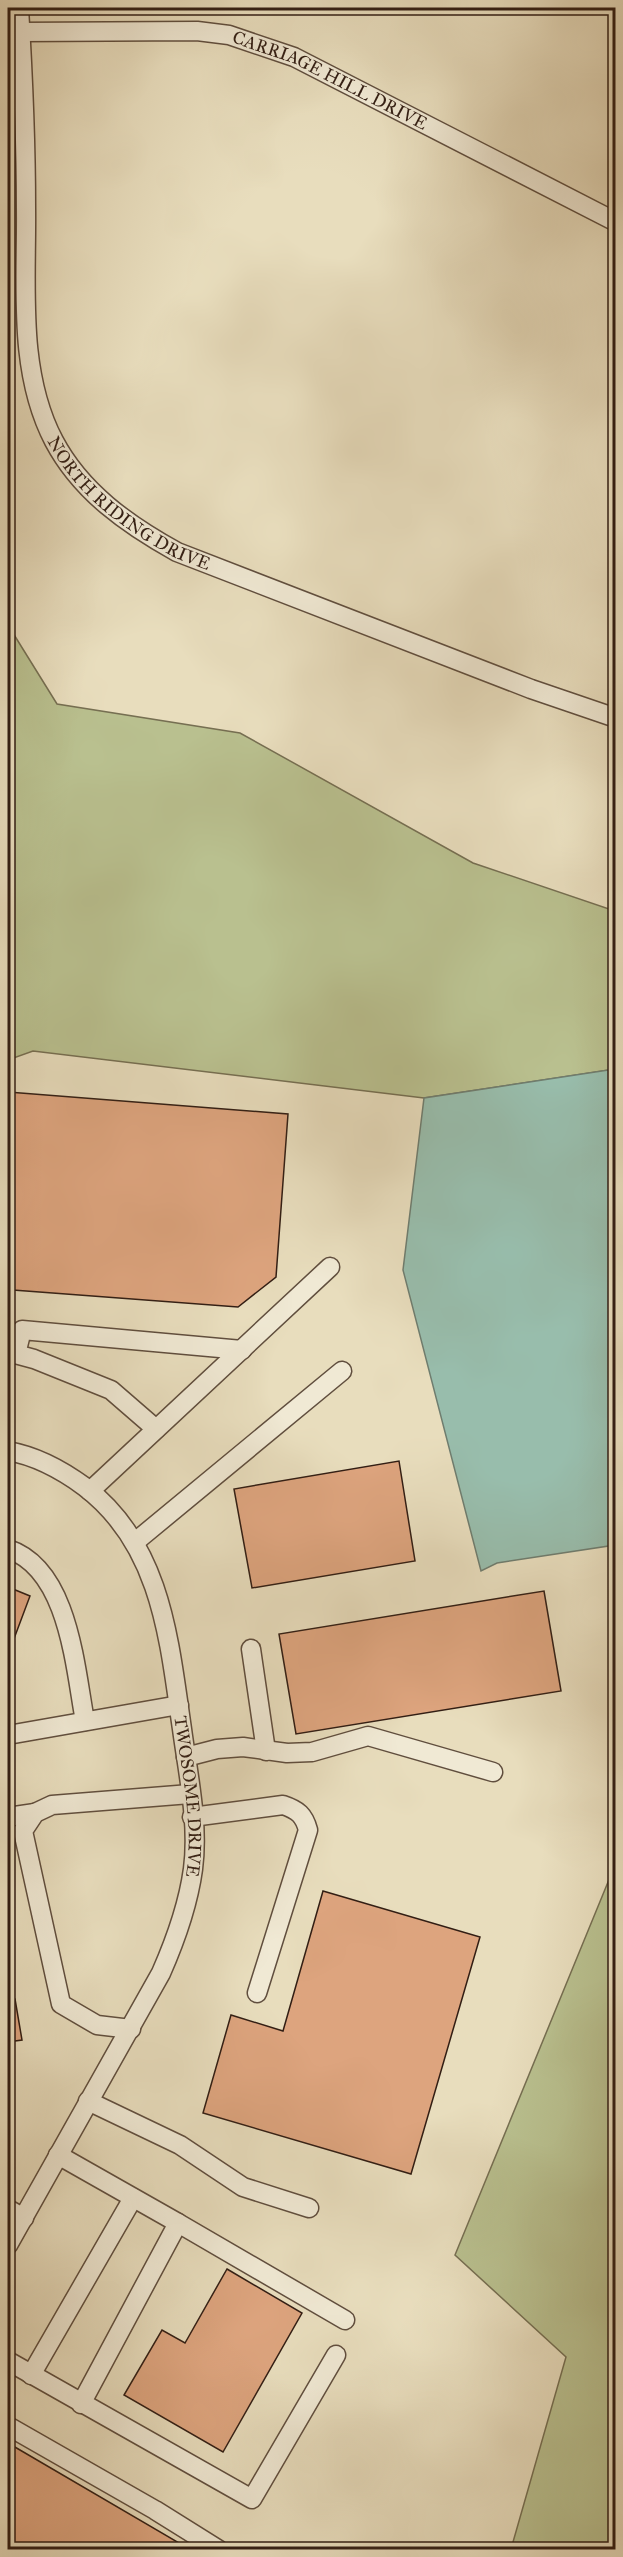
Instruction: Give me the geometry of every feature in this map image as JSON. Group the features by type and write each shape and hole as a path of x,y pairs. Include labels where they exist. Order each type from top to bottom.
{"street":[{"name":"NORTH RIDING DRIVE","path":"19,8 28,336 32,382 54,441 85,485 109,509 143,533 177,552 531,689 615,718"},
{"name":"CARRIAGE HILL DRIVE","path":"20,32 197,31 229,35 262,44 294,57 615,222"},
{"path":"90,1491 330,1267"},
{"path":"156,1429 111,1390 34,1359 12,1353 22,1330 242,1350"},
{"path":"135,1542 342,1371"},
{"name":"TWOSOME DRIVE","path":"8,1451 45,1462 90,1491 122,1521 135,1542 152,1580 163,1612 179,1705 192,1817 193,1867 188,1903 177,1938 161,1973 58,2155 16,2213 8,2246"},
{"path":"8,1549 37,1568 54,1592 64,1618 85,1721"},
{"path":"251,1649 266,1750"},
{"path":"8,1735 179,1705"},
{"path":"186,1756 234,1748 312,1752 368,1736 493,1772"},
{"path":"8,1817 35,1813 52,1805 190,1794"},
{"path":"192,1817 283,1805 295,1809 304,1817 308,1830 257,1993"},
{"path":"35,1813 23,1831 61,2004 97,2025 131,2029"},
{"path":"88,2101 180,2145 243,2187 309,2208"},
{"path":"58,2155 345,2320"},
{"path":"31,2375 133,2198"},
{"path":"81,2404 178,2223"},
{"path":"8,2361 252,2499 336,2355"},
{"path":"8,2426 155,2510 219,2550"}],"shaded area":[{"path":"8,625 57,704 240,733 473,863 615,911 615,1069 424,1098 33,1051 8,1060"},
{"path":"615,1069 615,1545 497,1563 481,1571 403,1270 424,1098"},
{"path":"615,1865 615,2549 511,2549 566,2357 455,2255"}],"building":[{"path":"8,1092 288,1114 276,1277 238,1307 13,1290 8,1284"},
{"path":"399,1461 415,1561 252,1588 234,1489"},
{"path":"8,1587 30,1596 9,1652 8,1652"},
{"path":"544,1591 561,1691 296,1734 279,1634"},
{"path":"323,1891 480,1937 411,2174 203,2113 231,2015 283,2031"},
{"path":"15,1999 22,2040 8,2042 8,2000"},
{"path":"227,2269 302,2313 223,2452 124,2395 162,2330 185,2343"},
{"path":"8,2443 191,2550 8,2550"}]}
